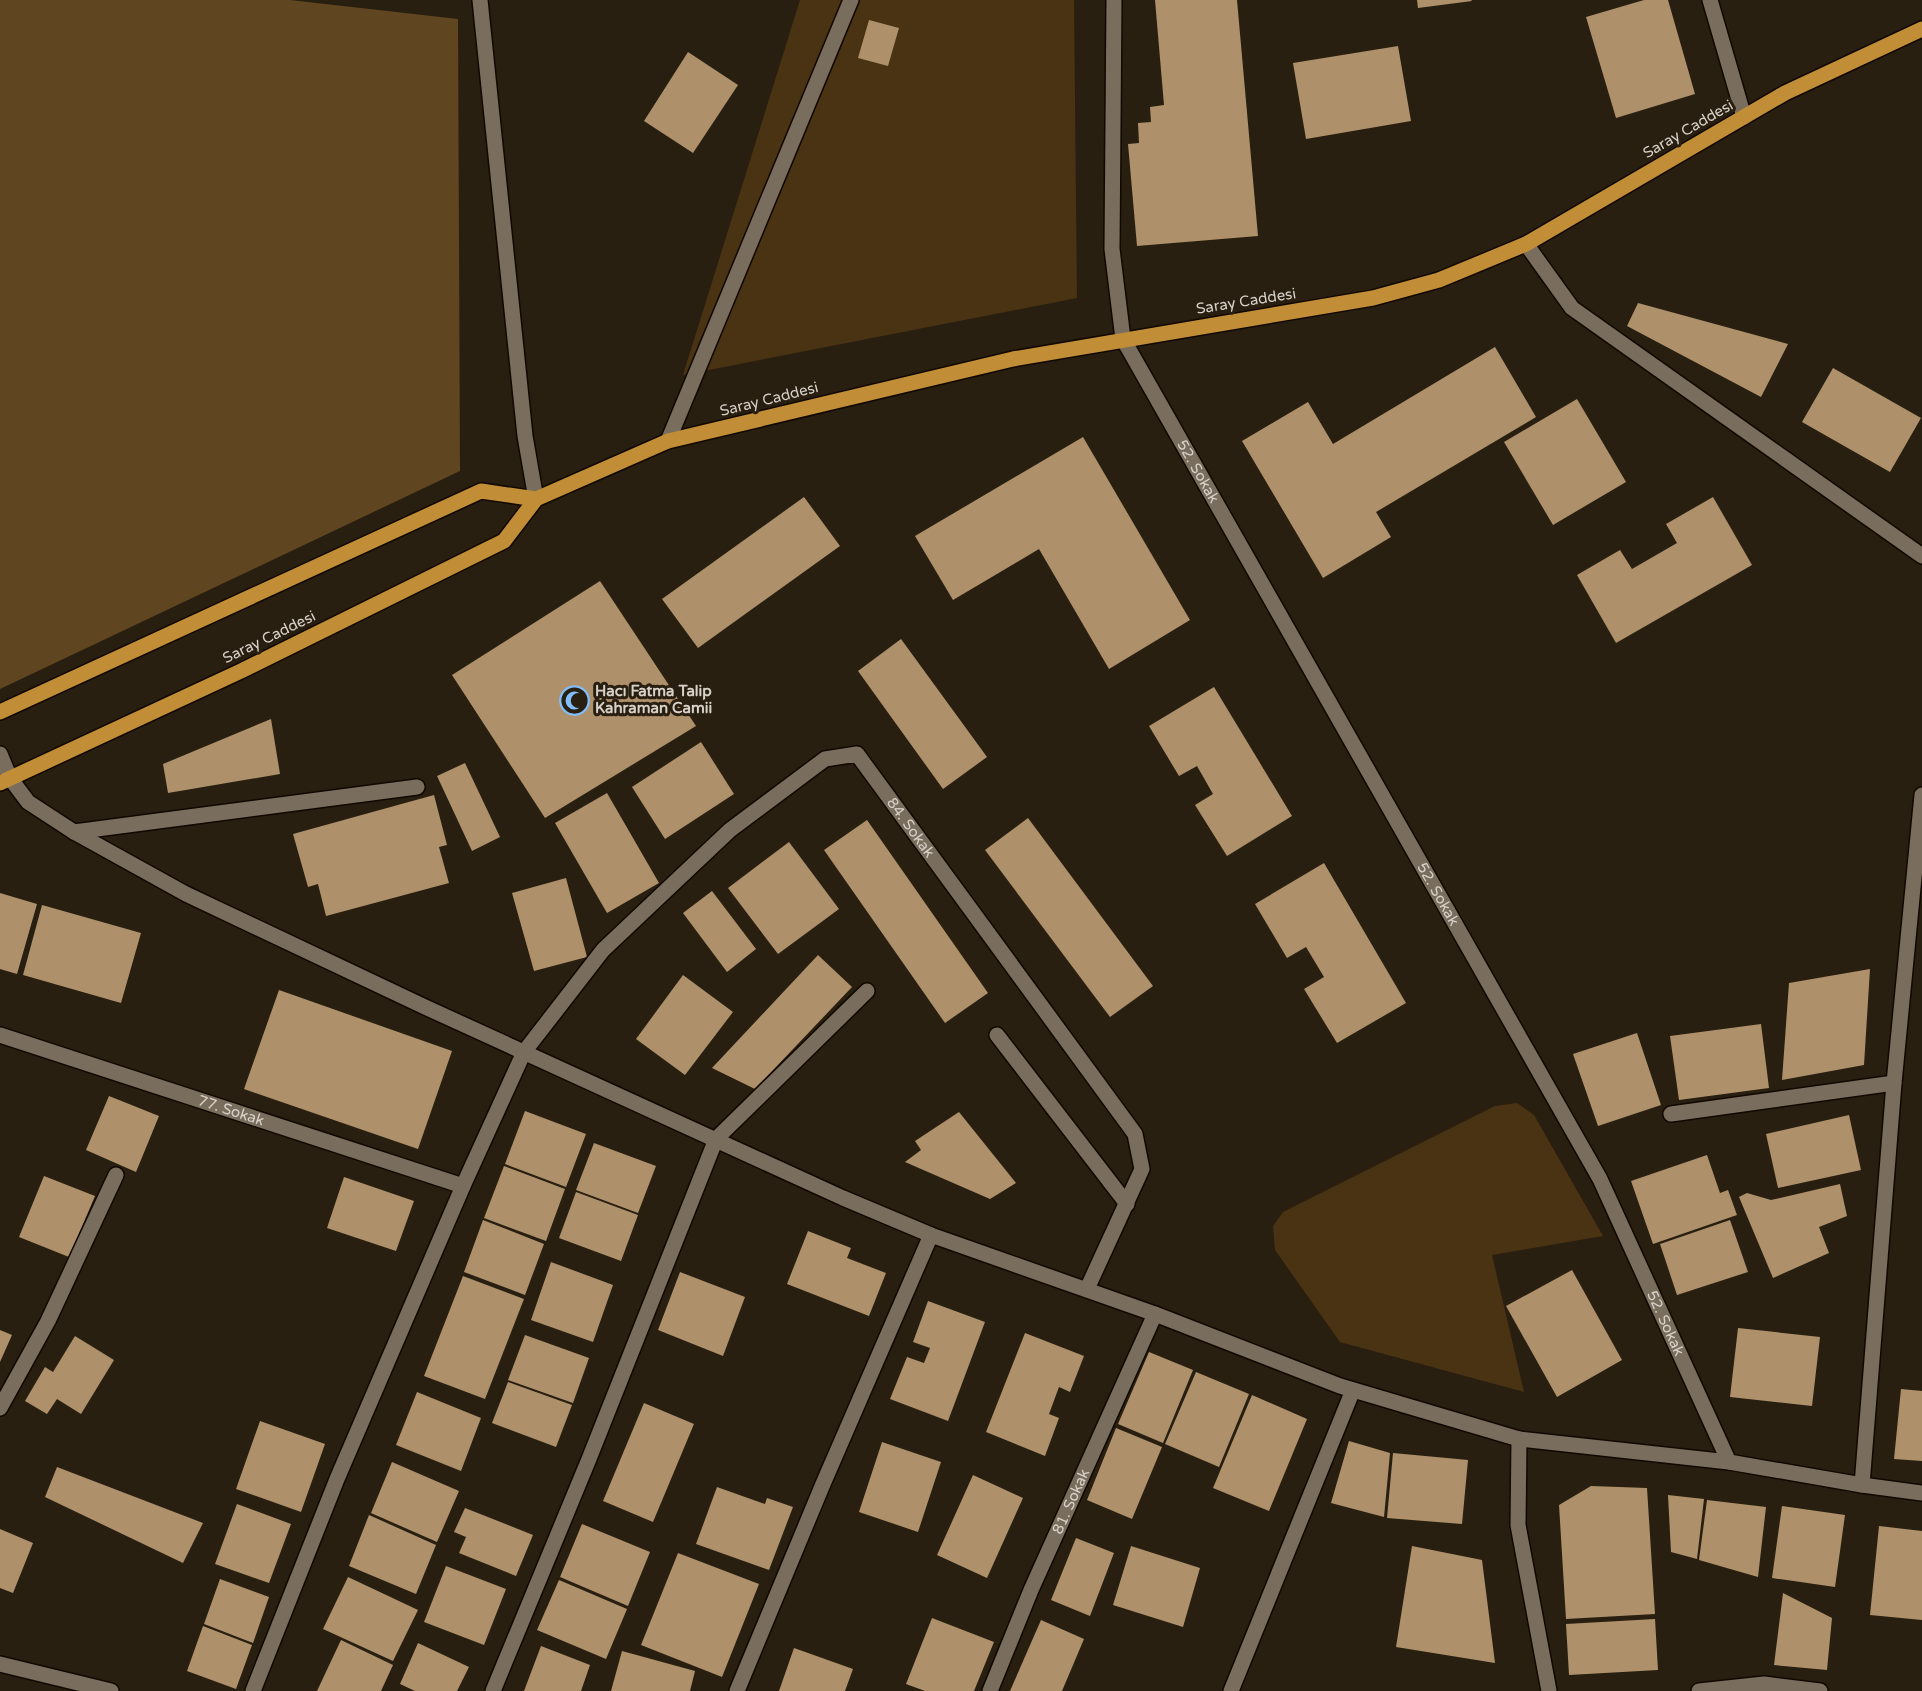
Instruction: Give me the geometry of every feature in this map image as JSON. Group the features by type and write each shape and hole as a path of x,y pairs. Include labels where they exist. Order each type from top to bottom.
{"main road":[{"name":"Saray Caddesi","path":"5,780 241,671 504,541 536,499 668,441 1013,359 1373,298 1439,280 1526,244 1785,93 1922,29"},
{"path":"0,712 481,491 536,499"}],"street":[{"path":"480,0 525,436 536,499"},
{"path":"668,441 851,0"},
{"path":"1114,0 1112,249 1123,339"},
{"path":"1710,0 1744,117"},
{"path":"1526,244 1572,308 1922,556"},
{"name":"52. Sokak","path":"1123,339 1600,1179 1729,1462"},
{"path":"0,754 5,780 28,802 74,832 186,894 524,1052 843,1198 931,1235 1087,1289 1353,1390 1519,1439 1729,1462 1922,1493"},
{"name":"84. Sokak","path":"524,1052 603,950 730,830 825,759 857,754 1135,1134 1142,1168 1087,1289"},
{"path":"74,832 417,787"},
{"path":"1862,1485 1894,1083 1922,795"},
{"path":"493,1691 589,1459 716,1139 867,991"},
{"name":"77. Sokak","path":"0,1035 463,1186"},
{"path":"997,1035 1127,1204"},
{"path":"253,1691 337,1479 463,1186 524,1052"},
{"path":"1671,1114 1894,1083"},
{"path":"0,1408 48,1322 116,1175"},
{"path":"737,1691 931,1235"},
{"name":"81. Sokak","path":"990,1691 1031,1590 1155,1314"},
{"path":"1230,1691 1353,1390"},
{"path":"1519,1439 1518,1525 1549,1691"},
{"path":"0,1664 111,1691"},
{"path":"1699,1691 1764,1684 1820,1691"}],"shaded area":[{"path":"0,0 290,0 458,19 460,471 0,689"},
{"path":"800,0 1074,0 1077,298 683,375"},
{"path":"1517,1103 1534,1115 1603,1236 1492,1255 1524,1392 1340,1342 1275,1250 1273,1226 1283,1212 1495,1106"}],"building":[{"path":"1155,0 1237,0 1258,236 1137,246 1128,144 1139,143 1138,123 1151,122 1150,107 1164,105"},
{"path":"1417,0 1471,0 1472,1 1418,8"},
{"path":"1644,0 1668,0 1695,94 1616,118 1586,17"},
{"path":"869,20 899,28 888,66 858,58"},
{"path":"1398,46 1411,121 1306,139 1293,63"},
{"path":"688,52 738,85 693,153 644,121"},
{"path":"1638,303 1788,344 1761,397 1627,326"},
{"path":"1495,347 1536,417 1376,512 1391,537 1323,578 1242,441 1308,402 1333,444"},
{"path":"1833,368 1921,418 1890,472 1802,422"},
{"path":"1577,399 1626,482 1553,525 1504,442"},
{"path":"1083,437 1190,620 1109,669 1039,549 953,600 915,536"},
{"path":"804,497 840,546 698,648 662,599"},
{"path":"1713,497 1752,565 1616,643 1577,575 1620,550 1632,569 1677,543 1666,524"},
{"name":"Hacı Fatma Talip Kahraman Camii","path":"600,581 696,726 545,818 452,675"},
{"path":"901,639 987,757 943,789 858,671"},
{"path":"1214,687 1292,816 1227,856 1195,805 1213,794 1197,766 1179,776 1149,726"},
{"path":"271,719 280,774 168,793 163,764"},
{"path":"701,742 734,794 665,839 632,787"},
{"path":"465,763 500,837 472,851 437,776"},
{"path":"607,793 659,883 607,913 555,823"},
{"path":"434,795 447,845 439,847 449,883 326,916 318,884 308,887 293,834"},
{"path":"1028,818 1153,986 1110,1017 985,850"},
{"path":"867,820 988,993 945,1023 824,850"},
{"path":"789,842 839,909 778,954 728,888"},
{"path":"1324,863 1406,1003 1337,1043 1304,989 1324,977 1306,947 1287,958 1255,904"},
{"path":"566,878 587,957 534,971 512,893"},
{"path":"712,891 756,949 727,972 683,913"},
{"path":"0,893 37,904 17,974 0,969"},
{"path":"42,905 141,933 121,1003 23,975"},
{"path":"818,955 852,987 755,1089 712,1068"},
{"path":"1870,969 1864,1065 1782,1080 1789,983"},
{"path":"683,975 733,1012 685,1075 636,1039"},
{"path":"279,990 452,1051 418,1149 244,1089"},
{"path":"1761,1024 1769,1088 1679,1100 1670,1036"},
{"path":"1637,1033 1661,1105 1598,1126 1573,1054"},
{"path":"109,1096 159,1116 136,1172 86,1150"},
{"path":"525,1111 586,1134 566,1187 505,1164"},
{"path":"959,1112 1016,1183 990,1199 905,1162 921,1150 915,1141"},
{"path":"1849,1115 1861,1170 1778,1188 1766,1134"},
{"path":"594,1143 656,1166 638,1213 576,1190"},
{"path":"1707,1155 1720,1193 1728,1190 1737,1215 1653,1244 1631,1181"},
{"path":"504,1166 565,1189 546,1241 484,1218"},
{"path":"44,1176 95,1196 69,1257 19,1237"},
{"path":"344,1177 414,1201 396,1251 327,1228"},
{"path":"1840,1184 1847,1216 1819,1227 1829,1253 1773,1278 1739,1197 1747,1193 1771,1200"},
{"path":"576,1192 638,1215 621,1261 559,1238"},
{"path":"483,1220 544,1244 525,1295 464,1272"},
{"path":"1730,1220 1748,1272 1677,1295 1660,1244"},
{"path":"808,1231 851,1248 847,1258 886,1273 869,1316 787,1284"},
{"path":"551,1262 613,1285 593,1342 531,1320"},
{"path":"1572,1270 1622,1360 1557,1397 1506,1306"},
{"path":"680,1272 745,1297 723,1356 658,1330"},
{"path":"463,1276 524,1299 485,1399 424,1376"},
{"path":"928,1301 985,1322 948,1421 890,1399 907,1357 924,1363 930,1348 913,1342"},
{"path":"1738,1328 1820,1337 1812,1406 1730,1397"},
{"path":"0,1330 12,1335 0,1362"},
{"path":"1025,1333 1084,1356 1070,1392 1059,1387 1049,1414 1059,1418 1045,1456 986,1432"},
{"path":"525,1335 589,1358 573,1403 508,1380"},
{"path":"75,1336 114,1360 81,1414 57,1399 47,1414 25,1401 45,1367 53,1372"},
{"path":"1149,1352 1193,1370 1163,1443 1118,1424"},
{"path":"1196,1372 1249,1394 1219,1467 1165,1444"},
{"path":"508,1382 572,1405 556,1447 492,1423"},
{"path":"1901,1389 1922,1391 1922,1461 1894,1459"},
{"path":"417,1392 481,1418 461,1471 396,1445"},
{"path":"1252,1395 1307,1419 1269,1511 1213,1488"},
{"path":"644,1403 694,1424 653,1522 603,1501"},
{"path":"260,1421 325,1444 301,1512 236,1489"},
{"path":"1116,1428 1162,1447 1132,1519 1087,1500"},
{"path":"1349,1441 1390,1453 1384,1517 1331,1503"},
{"path":"882,1442 941,1462 918,1532 859,1512"},
{"path":"1393,1453 1468,1460 1462,1524 1387,1518"},
{"path":"392,1462 459,1491 437,1542 371,1513"},
{"path":"57,1467 203,1523 183,1563 45,1497"},
{"path":"973,1475 1023,1498 987,1578 937,1555"},
{"path":"1591,1486 1647,1488 1655,1614 1566,1619 1559,1505"},
{"path":"717,1487 765,1504 767,1498 793,1507 769,1570 696,1544"},
{"path":"1668,1495 1704,1499 1697,1559 1671,1552"},
{"path":"1707,1500 1766,1507 1758,1577 1699,1560"},
{"path":"237,1504 291,1524 269,1583 215,1564"},
{"path":"1782,1506 1845,1515 1835,1587 1772,1578"},
{"path":"465,1508 533,1535 516,1576 459,1553 466,1537 454,1532"},
{"path":"369,1515 436,1545 416,1594 349,1566"},
{"path":"582,1524 650,1552 628,1606 560,1577"},
{"path":"1879,1526 1922,1531 1922,1620 1870,1615"},
{"path":"0,1529 33,1543 13,1593 0,1588"},
{"path":"1076,1538 1114,1553 1090,1616 1051,1600"},
{"path":"1131,1546 1200,1568 1183,1627 1113,1605"},
{"path":"1412,1546 1482,1560 1495,1663 1396,1647"},
{"path":"678,1553 759,1584 722,1677 641,1645"},
{"path":"446,1566 506,1589 484,1645 424,1622"},
{"path":"348,1577 418,1610 393,1661 323,1629"},
{"path":"220,1579 269,1597 253,1643 204,1624"},
{"path":"559,1580 627,1609 606,1659 537,1630"},
{"path":"1783,1593 1832,1618 1827,1670 1774,1665"},
{"path":"932,1618 994,1642 974,1691 925,1691 906,1684"},
{"path":"1655,1619 1658,1670 1569,1675 1566,1624"},
{"path":"1041,1620 1084,1639 1062,1691 1010,1691"},
{"path":"203,1626 252,1645 236,1689 187,1671"},
{"path":"341,1640 393,1665 381,1691 317,1691"},
{"path":"418,1643 469,1667 457,1691 415,1691 400,1684"},
{"path":"541,1646 590,1665 581,1691 524,1691"},
{"path":"794,1648 853,1669 845,1691 779,1691"},
{"path":"622,1651 695,1671 690,1691 611,1691"}],"place":[{"name":"Hacı Fatma Talip Kahraman Camii","path":"574,700"}]}
